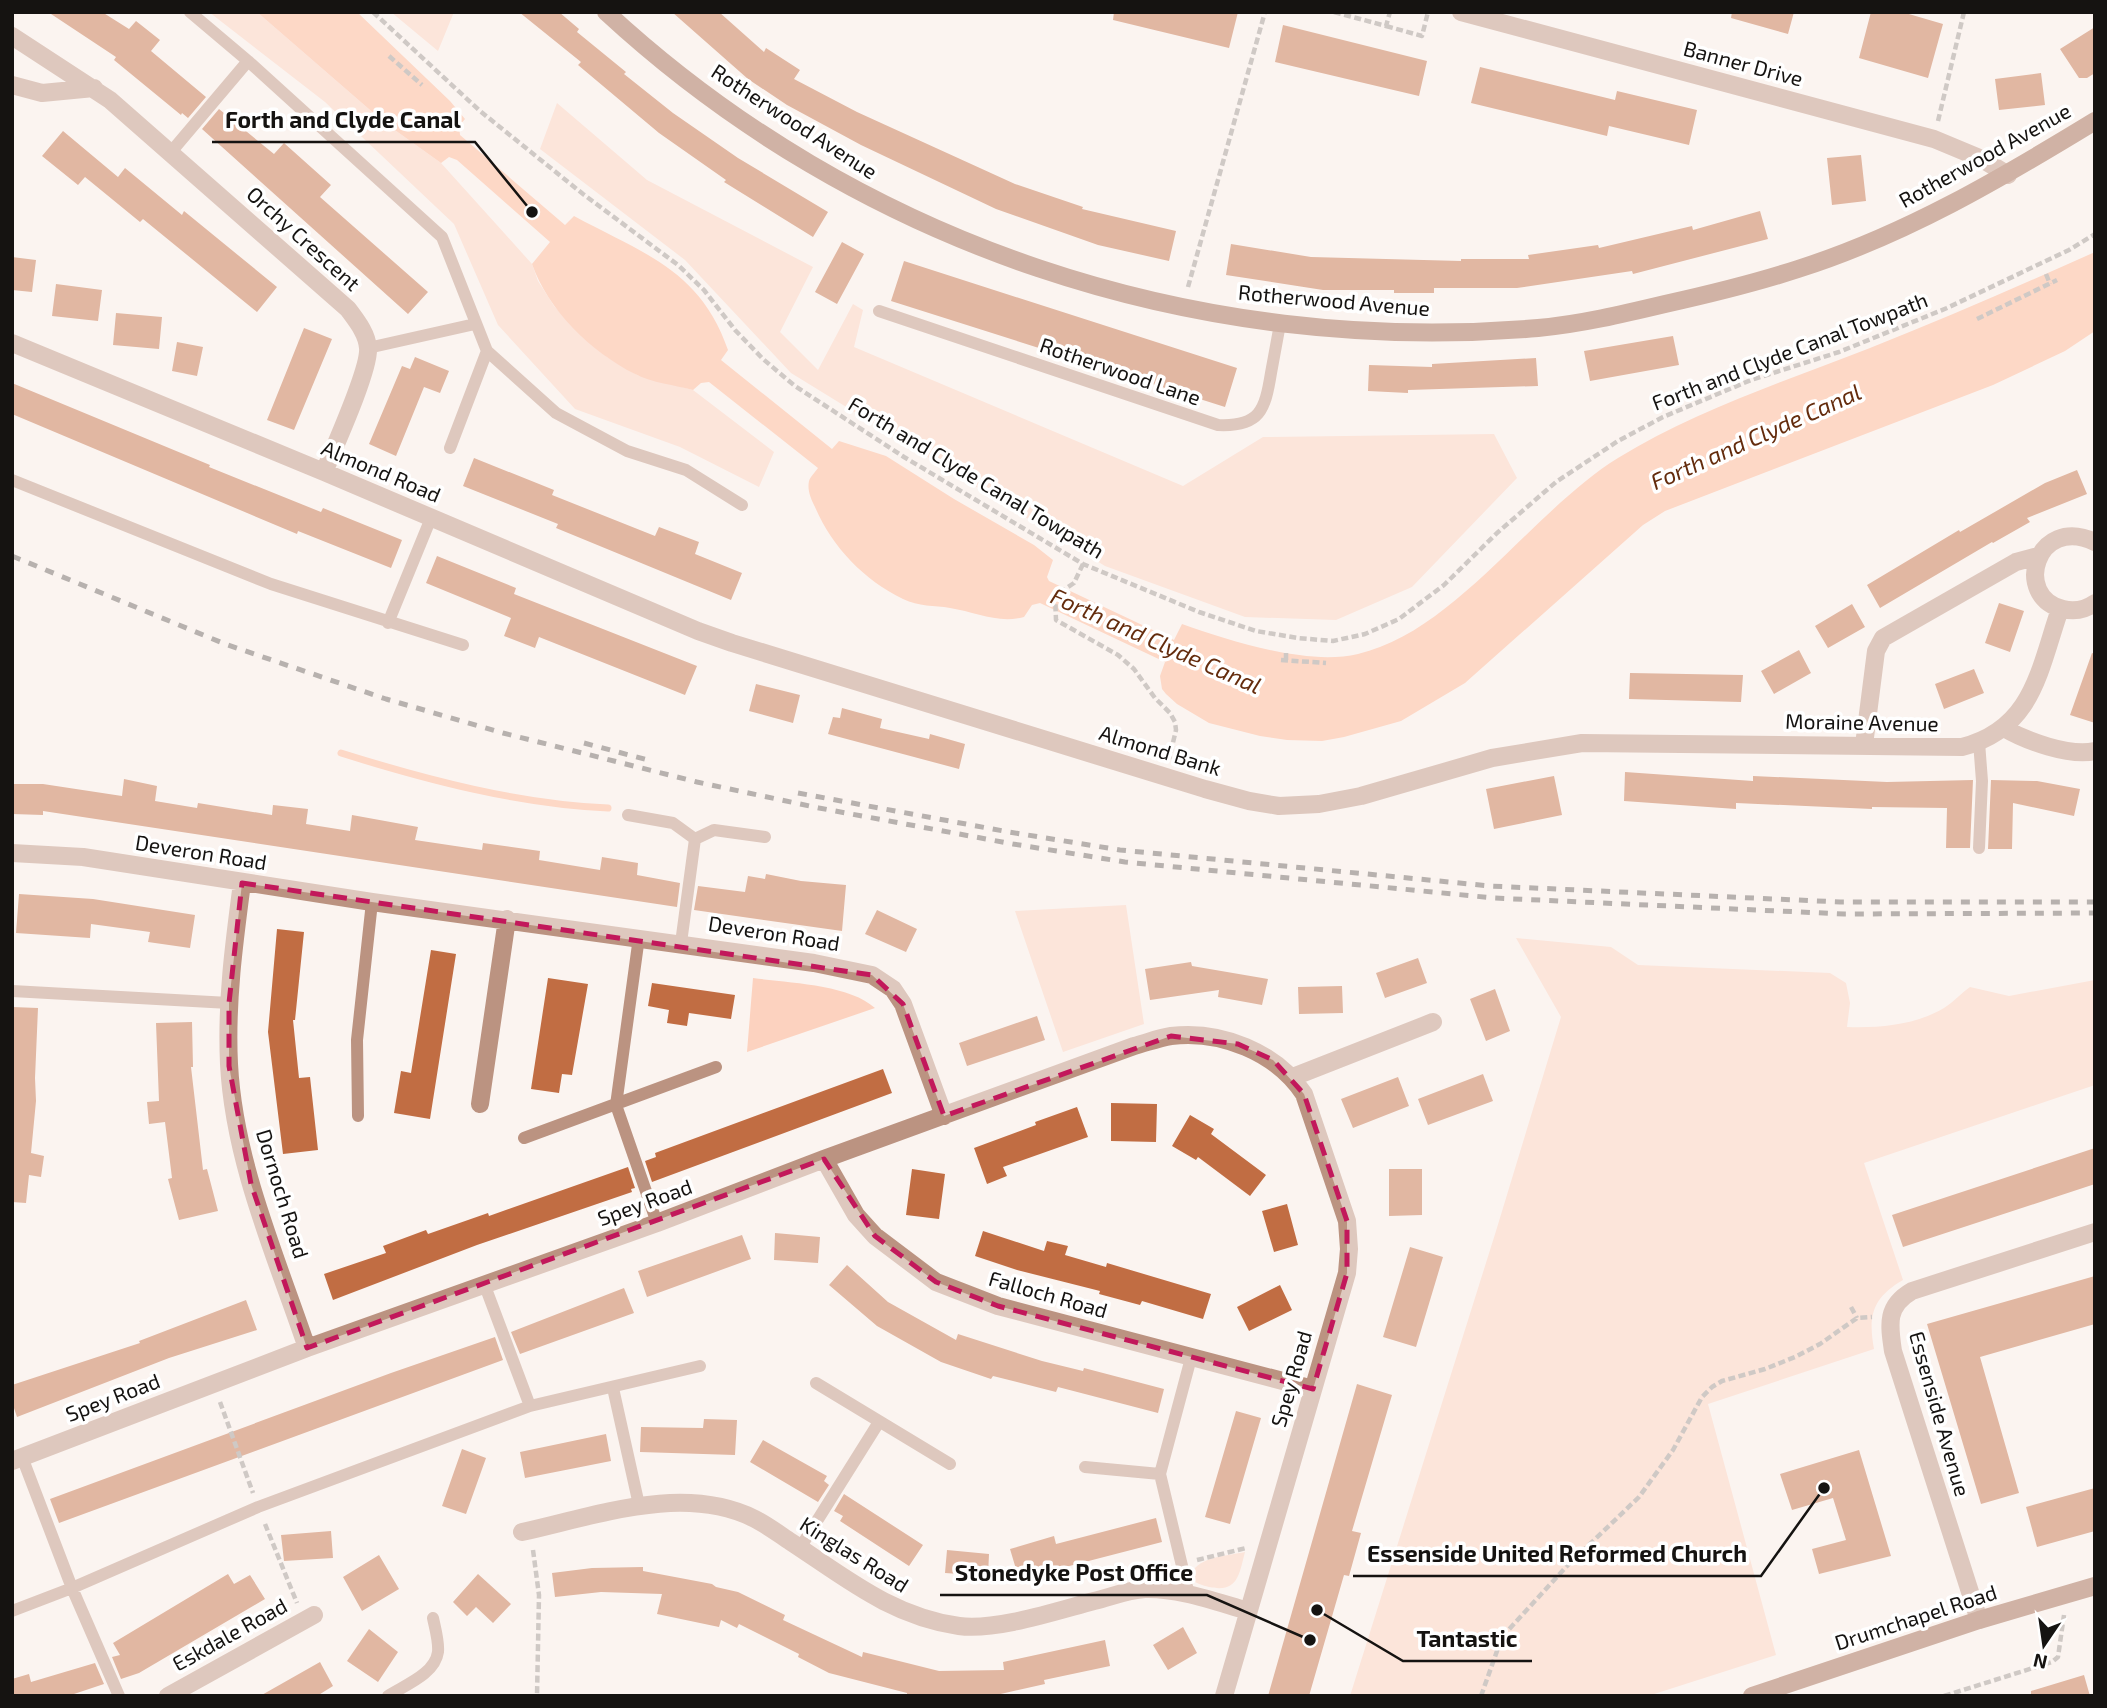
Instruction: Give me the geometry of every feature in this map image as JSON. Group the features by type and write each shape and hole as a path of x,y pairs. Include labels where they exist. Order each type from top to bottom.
{"street":[{"name":"Rotherwood Avenue","path":"606,12 687,81 761,133 827,175 966,243 1059,276 1182,308 1280,324 1373,331 1446,333 1540,327 1600,319 1721,291 1801,268 1926,218 2008,174 2095,121"},
{"name":"Banner Drive","path":"1461,12 1934,139 1982,159 2008,174"},
{"name":"Orchy Crescent","path":"12,36 94,88 171,152 348,309 362,329 368,348"},
{"path":"12,85 42,93 94,88"},
{"name":"Almond Road","path":"12,344 732,643"},
{"path":"324,472 363,372 368,348"},
{"path":"2095,542 2083,536 2057,538 2046,545 2038,556 2035,568 2035,581 2040,593 2049,603 2060,609 2074,611 2095,603"},
{"path":"1864,745 1876,650 1883,638 2016,562 2038,556"},
{"name":"Moraine Avenue","path":"1582,743 1944,748 1979,742 2004,728 2027,701 2060,609"},
{"name":"Almond Bank","path":"732,643 1249,802 1279,806 1319,804 1361,796 1492,758 1582,743"},
{"path":"2004,728 2017,736 2074,753 2095,751"},
{"name":"Deveron Road","path":"12,853 83,857 372,902 814,962 872,975 893,989 904,1004 944,1116"},
{"name":"Dornoch Road","path":"242,883 229,1003 229,1066 238,1129 251,1184 307,1348"},
{"path":"480,1104 507,919"},
{"path":"1293,1077 1433,1022"},
{"name":"Spey Road","path":"17,1459 307,1348 485,1286 1134,1046 1171,1036 1205,1037 1238,1044 1273,1060 1293,1077 1307,1101 1347,1220 1349,1249 1347,1273 1224,1696"},
{"name":"Falloch Road","path":"824,1159 856,1214 875,1236 936,1282 998,1306 1313,1389"},
{"name":"Essenside Avenue","path":"1979,1620 1893,1351 1890,1319 1894,1307 1902,1297 1912,1291 2095,1232"},
{"name":"Kinglas Road","path":"527,1531 639,1505 671,1502 702,1504 755,1519 878,1600 933,1621 962,1626 981,1627 1001,1623 1146,1589 1189,1595 1248,1611"},
{"name":"Drumchapel Road","path":"1752,1696 1979,1620 2095,1586"},
{"name":"Eskdale Road","path":"167,1696 310,1617"}],"lane":[{"path":"190,12 442,237 487,351 556,413 627,451 686,470 742,505"},
{"path":"171,152 248,61"},
{"name":"Rotherwood Lane","path":"879,311 1218,425 1234,426 1247,422 1259,413 1267,400 1280,324"},
{"path":"368,348 475,324"},
{"path":"450,448 487,351"},
{"path":"12,480 271,584 463,645"},
{"path":"387,623 431,518"},
{"path":"1979,742 1982,781 1979,848"},
{"path":"628,815 673,823 695,839"},
{"path":"695,839 714,830 765,837"},
{"path":"681,943 695,839"},
{"path":"358,1116 357,1040 372,902"},
{"path":"639,937 616,1105 657,1223"},
{"path":"12,991 229,1003"},
{"path":"524,1138 716,1067"},
{"path":"485,1286 530,1406"},
{"path":"1189,1595 1160,1474 1191,1358"},
{"path":"12,1611 72,1588 258,1507 530,1406 700,1366"},
{"path":"816,1384 950,1464"},
{"path":"613,1388 639,1505"},
{"path":"800,1548 879,1422"},
{"path":"17,1459 119,1696"},
{"path":"1085,1467 1160,1474"},
{"path":"388,1696 430,1669 435,1662 438,1650 433,1618"}],"path":[{"name":"Forth and Clyde Canal Towpath","path":"373,12 480,111 583,194 678,265 704,290 744,340 795,386 904,457 1083,564 1199,612 1256,631 1298,638 1333,641 1364,634 1399,619 1444,585 1497,533 1556,482 1618,441 1662,417 1751,380 1839,352 1947,308 2057,256 2095,234"},
{"path":"1182,308 1265,12"},
{"path":"1334,12 1422,36 1428,12"},
{"path":"1386,26 1390,12"},
{"path":"1934,139 1964,12"},
{"path":"390,56 422,85"},
{"path":"416,81 422,74"},
{"path":"2046,274 2050,284"},
{"path":"1977,319 2057,280"},
{"path":"1083,564 1074,583 1055,596 1056,620 1118,655 1134,669 1155,698 1170,713 1176,730 1163,776"},
{"path":"1286,652 1283,660 1326,663"},
{"path":"1851,1307 1857,1318"},
{"path":"1481,1696 1502,1637 1567,1566 1639,1497 1673,1450 1702,1397 1712,1387 1722,1381 1765,1369 1794,1357 1820,1344 1857,1318 1890,1319"},
{"path":"213,1384 291,1593 310,1617"},
{"path":"527,1531 539,1595 537,1696"},
{"path":"1180,1564 1268,1543"},
{"path":"1944,1696 2053,1662 2058,1657 2067,1594"}],"highlighted area":[{"path":"242,883 872,975 903,1004 944,1116 1171,1036 1238,1044 1273,1060 1304,1094 1347,1221 1347,1273 1313,1389 998,1306 936,1282 875,1236 824,1159 307,1348 251,1184 229,1066 229,1003"}],"shaded area":[{"path":"209,12 257,12 385,123 441,163 532,264 538,281 554,306 607,357 637,375 693,390 774,452 759,487 680,447 575,409 498,325 454,224 325,102"},
{"path":"391,12 454,12 438,51"},
{"path":"557,103 647,180 813,267 780,332 818,370 853,304 863,310 854,347 1183,486 1263,437 1494,434 1517,478 1412,587 1336,620 1245,617 1105,566 791,373 685,260 540,149"},
{"path":"1126,905 1144,1024 1063,1052 1015,911"},
{"path":"1516,938 1611,947 1638,965 1830,973 1846,983 1850,1003 1847,1027 1910,1022 1944,1008 1970,987 2009,996 2095,980 2095,1085 1864,1163 1903,1280 1885,1294 1875,1309 1872,1317 1874,1349 1708,1404 1776,1655 1648,1696 1350,1696 1561,1017"},
{"path":"753,978 834,989 864,1000 875,1008 747,1052"},
{"path":"1245,1552 1239,1575 1232,1585 1209,1587 1192,1580 1193,1572 1203,1562"}],"water":[{"path":"257,12 357,12 450,101 465,119 459,126 460,135 565,225 574,216 645,253 685,282 702,300 716,323 728,350 721,360 832,449 839,441 886,456 1034,545 1053,560 1047,577 1049,581 1174,640 1182,624 1269,650 1315,657 1358,654 1393,641 1427,622 1460,596 1586,481 1648,441 1742,397 1927,325 2095,252 2095,331 2065,351 1993,385 1665,511 1643,525 1465,683 1401,721 1322,741 1260,736 1209,723 1177,704 1162,689 1160,676 1165,662 1040,603 1032,605 1024,617 996,618 915,603 875,582 840,549 822,522 809,488 810,479 818,468 709,382 701,383 693,390 649,380 619,365 587,342 549,298 532,264 550,242 457,160 449,157 441,163 385,123"}],"building":[{"path":"48,12 102,12 129,29 136,21 160,40 151,51 206,97 188,118 182,113 181,115 114,60 116,57"},
{"path":"519,12 559,12 579,29 577,32 626,72 624,74 673,113 738,158 828,212 813,237 724,182 726,180 659,133 578,65 581,62"},
{"path":"672,12 719,12 764,52 766,48 800,70 794,79 857,112 1015,184 1083,207 1082,209 1176,231 1169,261 1098,245 996,209 861,145 787,105 748,79"},
{"path":"1114,12 1238,12 1229,48 1113,20"},
{"path":"1732,12 1794,12 1788,34 1731,18"},
{"path":"1871,12 1902,12 1943,24 1928,78 1859,58"},
{"path":"1283,25 1427,61 1419,96 1275,62"},
{"path":"2095,27 2095,73 2087,78 2079,78 2060,49"},
{"path":"1480,67 1615,100 1617,91 1697,110 1689,145 1609,126 1607,136 1471,103"},
{"path":"2041,73 2045,105 1999,110 1995,79"},
{"path":"219,109 274,154 284,143 331,185 320,197 428,292 408,314 202,129"},
{"path":"63,131 118,177 125,168 182,215 184,211 277,287 257,312 143,219 140,222 85,177 78,185 42,156"},
{"path":"1861,155 1866,201 1832,205 1827,158"},
{"path":"1760,211 1768,239 1633,274 1632,271 1517,288 1434,288 1434,293 1323,290 1226,275 1231,244 1311,257 1461,261 1529,259 1528,255 1598,245 1599,248 1692,226 1693,230"},
{"path":"842,242 864,254 837,304 815,292"},
{"path":"12,257 36,260 32,292 12,290"},
{"path":"904,261 1237,368 1225,407 891,301"},
{"path":"56,284 102,290 98,321 52,316"},
{"path":"116,313 162,317 159,349 113,345"},
{"path":"304,328 332,339 294,430 267,420"},
{"path":"1673,336 1679,365 1590,381 1584,351"},
{"path":"177,342 203,347 197,376 172,371"},
{"path":"415,357 449,371 440,393 424,387 396,456 369,444 402,366 410,369"},
{"path":"1536,358 1538,386 1408,390 1408,393 1368,391 1369,365 1432,367 1432,364"},
{"path":"12,383 210,465 209,467 321,512 323,508 402,540 391,568 298,531 297,534 12,414"},
{"path":"474,458 554,490 552,495 655,536 659,527 699,542 695,554 742,573 731,600 556,528 558,524 463,486"},
{"path":"2077,470 2087,494 2027,518 2030,522 1880,608 1867,585 1959,530 1960,532 2045,483"},
{"path":"437,556 516,588 514,594 697,666 685,695 539,637 535,648 504,636 511,618 426,583"},
{"path":"1999,603 2024,611 2010,652 1985,643"},
{"path":"1852,604 1865,627 1828,648 1815,626"},
{"path":"1799,650 1811,673 1774,694 1761,671"},
{"path":"2092,653 2095,654 2095,723 2070,715"},
{"path":"1974,669 1984,693 1944,709 1935,684"},
{"path":"1630,673 1743,675 1741,702 1629,699"},
{"path":"756,684 800,695 793,723 749,711"},
{"path":"842,708 882,719 880,728 929,739 930,734 965,744 959,769 828,734 833,717 840,718"},
{"path":"1625,772 1753,781 1753,776 1887,782 1973,780 1970,848 1946,848 1947,808 1872,809 1736,803 1736,809 1624,801"},
{"path":"1554,776 1562,815 1494,829 1486,789"},
{"path":"124,779 157,786 155,801 197,808 198,803 272,815 273,805 308,809 306,824 350,831 352,815 418,827 415,840 482,850 483,843 540,851 539,860 600,870 602,857 638,863 637,875 680,883 677,907 43,811 43,815 12,814 12,784 43,784 122,796"},
{"path":"1991,780 2037,781 2080,789 2074,816 2013,803 2012,849 1988,849"},
{"path":"766,874 801,881 846,885 842,931 694,910 698,886 745,892 748,876 765,879"},
{"path":"19,894 93,899 195,915 190,948 148,942 150,932 91,924 90,938 16,933"},
{"path":"877,910 917,929 906,952 865,934"},
{"path":"277,929 304,932 293,1020 299,1078 310,1077 318,1150 283,1154 268,1032"},
{"path":"431,950 456,954 430,1119 394,1113 401,1071 411,1073"},
{"path":"1418,958 1427,983 1385,998 1376,973"},
{"path":"1191,962 1192,966 1268,979 1262,1005 1218,997 1219,990 1150,1000 1145,969"},
{"path":"548,978 588,984 572,1075 562,1074 559,1093 531,1089"},
{"path":"652,983 735,995 731,1019 689,1013 687,1026 667,1023 669,1010 648,1006"},
{"path":"1342,986 1343,1013 1299,1014 1298,987"},
{"path":"1495,989 1510,1031 1486,1041 1470,999"},
{"path":"12,1007 38,1008 36,1101 31,1153 44,1156 41,1177 29,1175 26,1203 12,1202"},
{"path":"1037,1016 1045,1040 967,1066 959,1043"},
{"path":"192,1022 191,1067 203,1170 207,1169 218,1211 179,1220 168,1179 172,1178 165,1122 149,1124 147,1102 159,1101 156,1023"},
{"path":"883,1069 892,1093 652,1182 645,1161 656,1157 655,1153"},
{"path":"1483,1074 1493,1101 1428,1125 1418,1099"},
{"path":"1398,1077 1409,1106 1353,1128 1341,1099"},
{"path":"1111,1103 1157,1104 1156,1142 1111,1141"},
{"path":"1077,1107 1088,1137 1003,1167 1007,1176 987,1184 974,1148"},
{"path":"1190,1115 1214,1129 1211,1134 1266,1175 1250,1196 1198,1157 1196,1160 1172,1146"},
{"path":"2095,1148 2095,1184 1903,1247 1892,1215"},
{"path":"628,1167 635,1188 631,1189 632,1192 477,1245 333,1300 324,1274 386,1253 383,1246 426,1230 428,1234 488,1213 489,1216"},
{"path":"912,1169 945,1174 939,1219 906,1215"},
{"path":"1389,1169 1422,1169 1422,1215 1389,1216"},
{"path":"1287,1204 1298,1245 1274,1252 1262,1211"},
{"path":"983,1231 1044,1251 1047,1241 1068,1246 1065,1255 1106,1267 1107,1263 1211,1294 1203,1319 1142,1301 1140,1305 1099,1294 1100,1291 1017,1270 975,1256"},
{"path":"775,1233 820,1237 818,1263 774,1260"},
{"path":"742,1235 751,1259 647,1297 638,1271"},
{"path":"1410,1247 1443,1257 1416,1347 1383,1337"},
{"path":"847,1265 888,1302 956,1340 958,1334 1042,1361 1083,1371 1084,1368 1164,1389 1158,1413 1058,1387 1056,1392 993,1376 991,1379 941,1362 877,1326 829,1285"},
{"path":"2095,1276 2095,1324 1980,1357 2019,1493 1981,1504 1927,1324"},
{"path":"1280,1285 1292,1310 1249,1331 1237,1307"},
{"path":"624,1288 634,1313 520,1354 511,1332"},
{"path":"246,1300 257,1330 169,1358 17,1417 12,1402 12,1385 140,1343 139,1341"},
{"path":"495,1337 503,1360 59,1523 50,1499"},
{"path":"1357,1384 1392,1395 1352,1531 1361,1533 1349,1576 1344,1575 1309,1696 1268,1696"},
{"path":"1236,1411 1261,1418 1230,1524 1205,1517"},
{"path":"704,1419 737,1420 735,1455 640,1452 641,1427 703,1428"},
{"path":"606,1434 611,1461 525,1478 520,1452"},
{"path":"763,1440 827,1476 824,1481 829,1485 818,1502 750,1462"},
{"path":"462,1449 486,1458 466,1514 442,1506"},
{"path":"1859,1450 1891,1556 1819,1574 1812,1549 1846,1540 1833,1498 1792,1510 1780,1474"},
{"path":"2095,1488 2095,1531 2037,1547 2026,1507"},
{"path":"844,1494 923,1545 909,1566 840,1521 843,1516 834,1511"},
{"path":"1156,1518 1162,1542 1019,1579 1010,1549 1054,1536 1056,1544"},
{"path":"331,1531 333,1558 284,1561 281,1535"},
{"path":"947,1550 989,1554 988,1576 945,1573"},
{"path":"379,1555 399,1589 362,1611 343,1577"},
{"path":"643,1567 643,1571 712,1584 738,1592 785,1615 783,1620 862,1657 863,1652 939,1671 1004,1670 1003,1662 1105,1640 1110,1666 1044,1680 1045,1684 992,1696 907,1696 907,1693 829,1673 798,1657 799,1654 739,1624 737,1628 721,1620 719,1627 657,1614 662,1594 601,1592 555,1597 552,1573 592,1568"},
{"path":"228,1574 234,1584 250,1575 265,1599 139,1673 121,1679 112,1657 120,1655 113,1643"},
{"path":"478,1574 511,1604 493,1623 476,1607 467,1616 453,1602"},
{"path":"1183,1627 1197,1653 1168,1670 1153,1645"},
{"path":"369,1629 398,1652 378,1682 347,1661"},
{"path":"320,1662 333,1686 317,1696 260,1696"},
{"path":"95,1663 104,1684 68,1696 12,1696 12,1679 29,1674 31,1682"},
{"path":"2084,1675 2090,1696 2031,1696 2031,1691"}],"waterway":[{"path":"341,753 473,789 540,802 608,808"}],"railway":[{"path":"12,556 225,644 386,699 503,733 697,782 1013,844 1125,862 1494,898 1844,914 2095,913"},
{"path":"584,743 648,760"},
{"path":"798,793 1120,850 1490,886 1840,902 2095,902"}],"place":[{"name":"Forth and Clyde Canal","path":"532,212"},
{"name":"Essenside United Reformed Church","path":"1824,1488"},
{"name":"Tantastic","path":"1317,1610"},
{"name":"Stonedyke Post Office","path":"1310,1640"}]}
